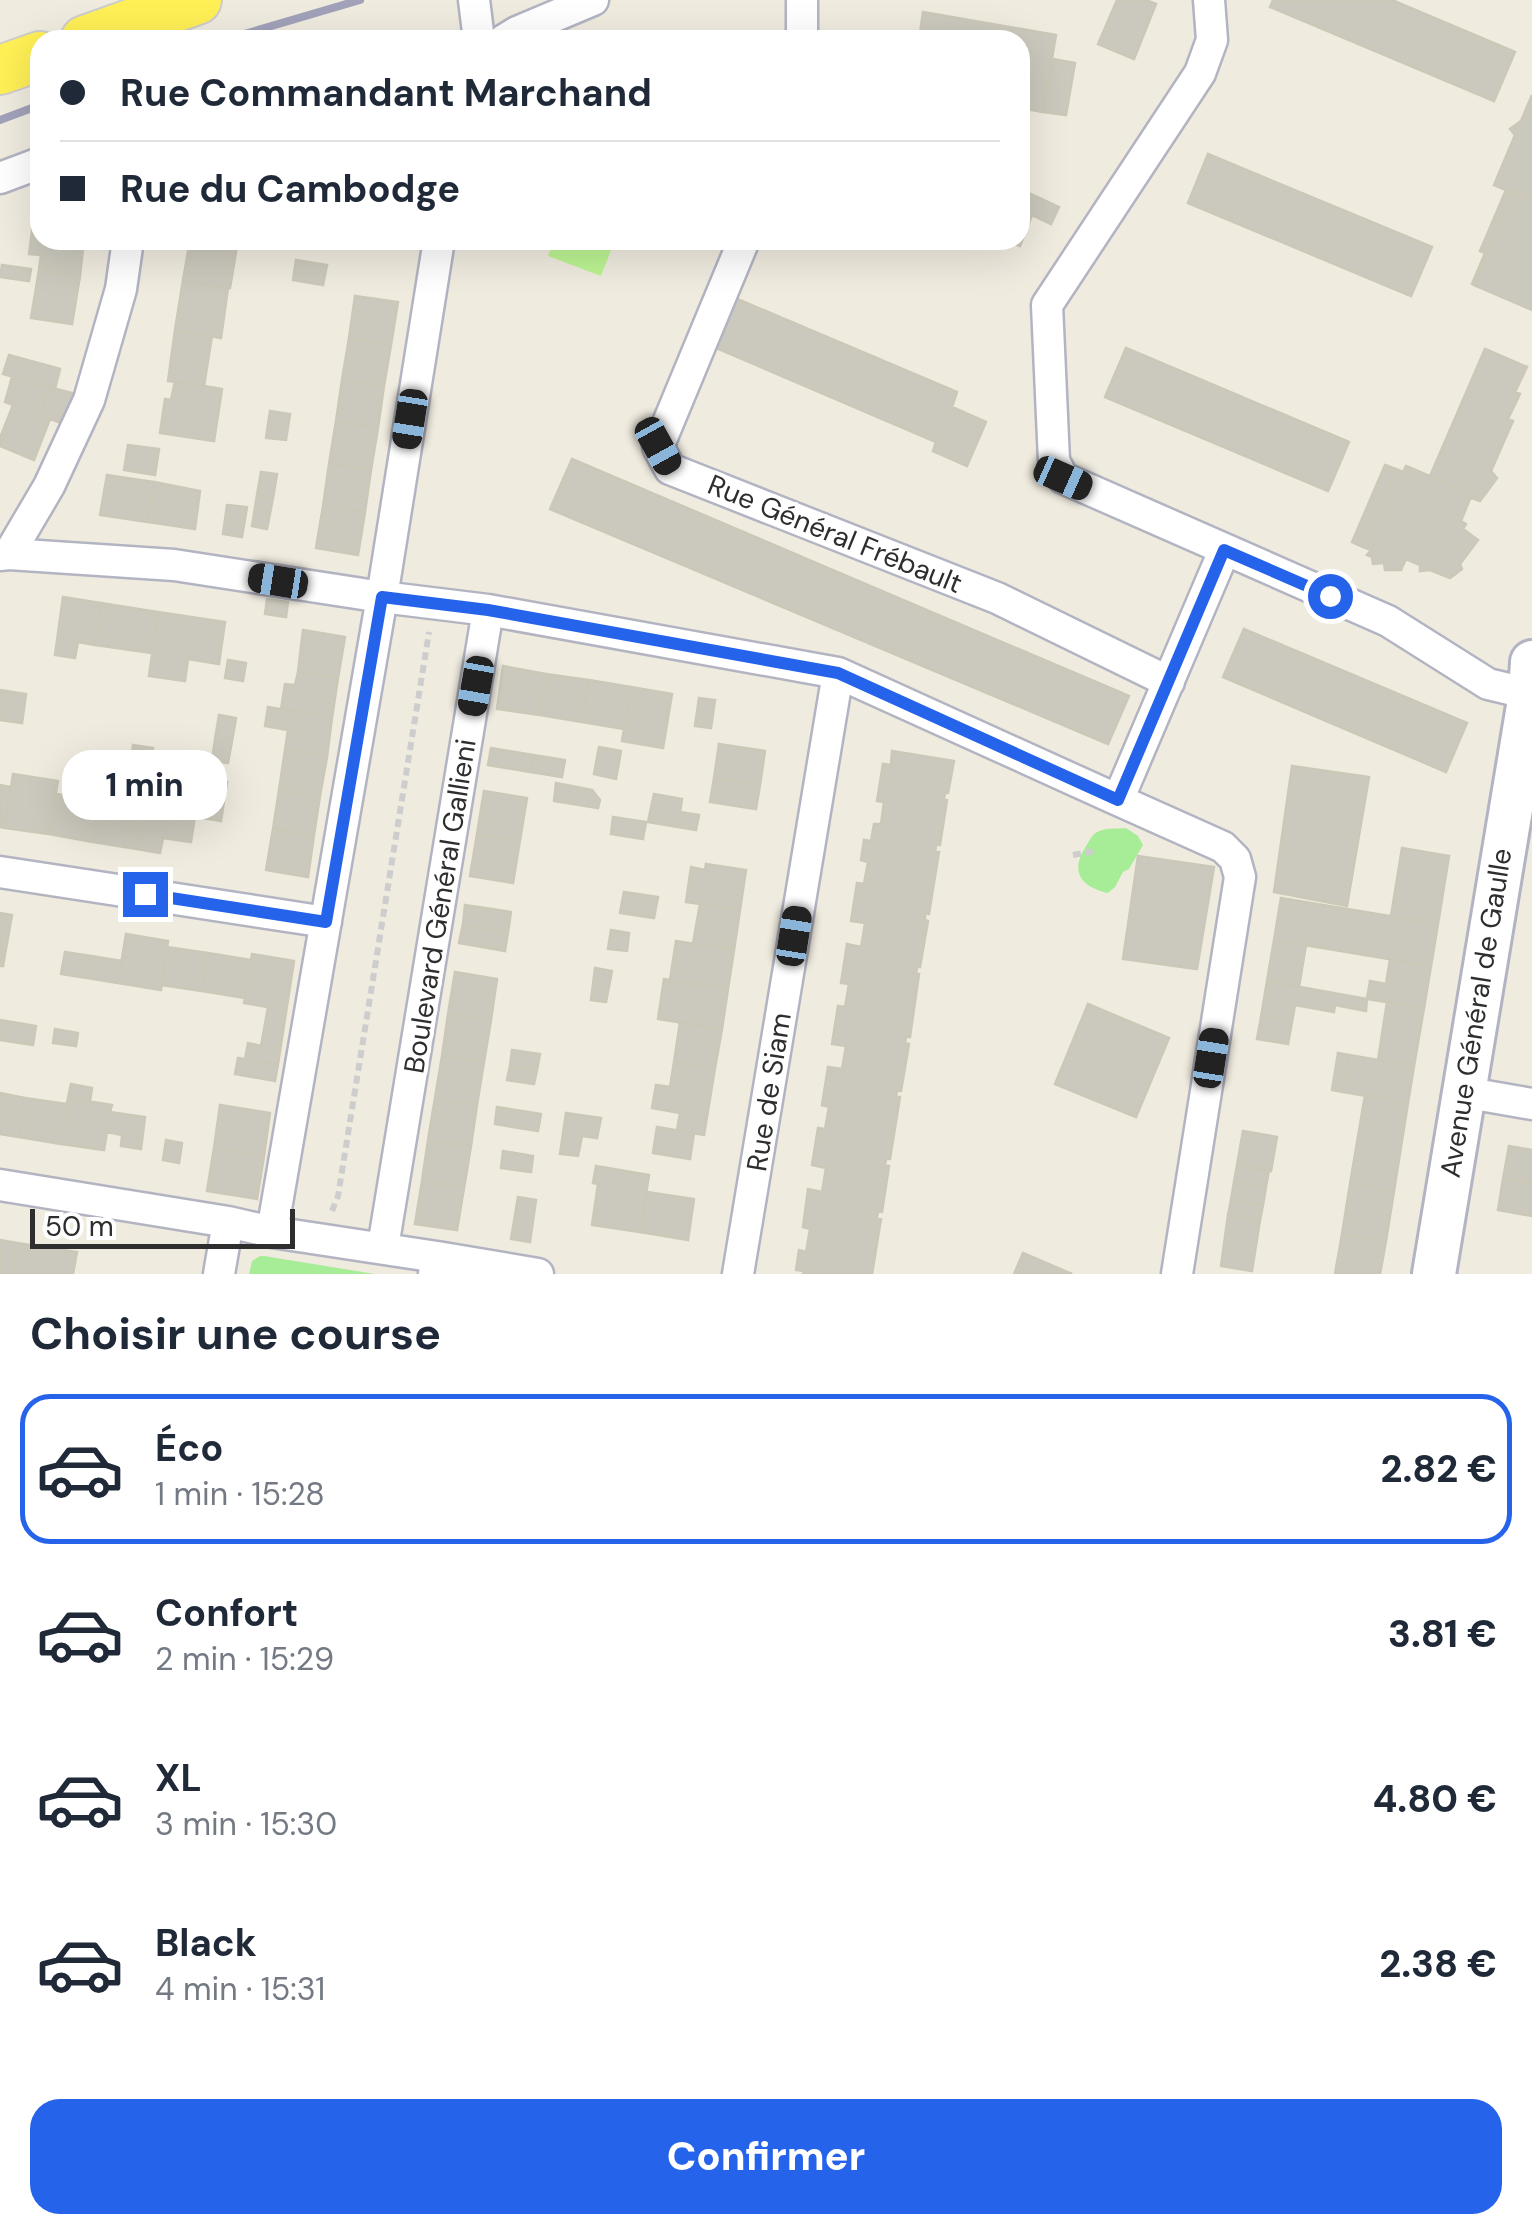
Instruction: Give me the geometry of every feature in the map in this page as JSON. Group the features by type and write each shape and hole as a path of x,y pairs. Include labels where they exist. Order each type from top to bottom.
{"main road":[{"path":"113,30 197,0"},
{"path":"0,70 30,60"},
{"name":"Avenue Général de Gaulle","path":"1434,1274 1531,681"}],"street":[{"path":"522,30 594,0"},
{"path":"802,0 802,30"},
{"path":"1209,0 1212,40 1200,74 1047,305 1054,461 1063,478 1388,621 1488,684 1531,681"},
{"path":"0,178 30,167"},
{"path":"127,250 121,289 89,400 49,486 5,554 174,565 488,610 838,673 1223,847 1235,859 1240,877 1177,1274"},
{"path":"272,1232 382,597 437,250"},
{"name":"Rue Général Frébault","path":"740,250 658,446 670,469 997,598 1169,682"},
{"path":"1118,800 1224,550"},
{"name":"Boulevard Général Gallieni","path":"383,1248 488,610"},
{"name":"Rue de Siam","path":"738,1274 838,673"},
{"path":"0,872 326,922"},
{"path":"1463,1092 1532,1104"},
{"path":"0,1186 383,1248 435,1265 538,1274"},
{"path":"218,1274 228,1222"}],"path":[{"path":"323,1238 338,1196 426,642 438,604"},
{"path":"1074,855 1096,851"}],"green space":[{"path":"550,250 611,250 601,276 548,256"},
{"path":"1126,828 1143,845 1129,869 1108,893 1091,887 1081,877 1078,864 1089,841 1101,830"},
{"path":"260,1256 375,1274 249,1274 252,1261"}],"building":[{"path":"1117,0 1156,4 1134,59 1098,44"},
{"path":"1273,0 1392,0 1515,52 1494,101 1270,7"},
{"path":"923,12 1027,30 920,30"},
{"path":"1030,31 1056,35 1043,112 1030,110"},
{"path":"1053,59 1075,63 1066,115 1043,112"},
{"path":"1532,95 1532,201 1494,185 1515,135 1510,129 1521,121"},
{"path":"1208,154 1432,247 1411,296 1188,203"},
{"path":"1506,190 1512,193 1474,285 1485,253 1480,251"},
{"path":"1512,193 1532,201 1532,310 1474,285"},
{"path":"1030,194 1059,207 1051,224 1032,215 1030,220"},
{"path":"30,246 30,250 83,250 80,276 39,270 41,255 29,254"},
{"path":"188,250 236,250 230,288 183,280"},
{"path":"296,260 327,265 323,285 293,280"},
{"path":"2,265 31,269 29,281 0,277"},
{"path":"39,270 80,276 72,324 31,318"},
{"path":"183,280 228,288 221,338 175,330"},
{"path":"355,296 398,302 391,345 349,338"},
{"path":"735,298 957,392 952,407 986,422 967,466 933,451 936,442 714,347"},
{"path":"175,330 212,336 204,386 168,381"},
{"path":"349,338 391,345 384,386 342,380"},
{"path":"1126,348 1349,442 1328,491 1105,397"},
{"path":"1485,349 1527,367 1508,419 1513,421 1491,471 1497,478 1480,501 1430,476"},
{"path":"9,355 60,369 55,389 3,374"},
{"path":"12,377 49,387 40,415 50,419 34,460 0,446 13,405 5,402"},
{"path":"342,380 384,386 378,428 336,421"},
{"path":"175,381 222,389 214,441 160,433 165,399 171,400"},
{"path":"49,387 76,394 63,424 40,415"},
{"path":"270,411 290,414 286,440 266,438"},
{"path":"336,421 378,428 371,470 329,464"},
{"path":"128,445 159,449 155,475 124,470"},
{"path":"572,459 1129,696 1108,744 550,509"},
{"path":"329,464 371,470 365,512 323,506"},
{"path":"1385,465 1396,469 1363,547 1352,542"},
{"path":"1406,466 1472,494 1461,521 1466,524 1463,529 1478,540 1460,564 1462,569 1450,578 1430,570 1420,571 1420,565 1406,559 1401,570 1385,570 1384,563 1373,564 1372,557 1367,555 1371,550 1363,547 1396,469 1403,472"},
{"path":"261,472 277,474 273,498 257,495"},
{"path":"107,475 154,482 148,522 100,515"},
{"path":"154,482 200,491 195,529 148,522"},
{"path":"257,495 273,498 267,529 252,526"},
{"path":"227,505 247,507 242,537 223,534"},
{"path":"323,506 365,512 358,555 316,548"},
{"path":"63,597 101,603 95,645 78,642 75,658 55,655"},
{"path":"267,599 288,602 286,617 265,614"},
{"path":"101,603 158,612 152,653 95,645"},
{"path":"158,612 225,622 219,664 188,659 185,681 149,676"},
{"path":"1244,629 1467,723 1446,772 1223,677"},
{"path":"303,630 345,637 338,678 298,672"},
{"path":"228,660 246,663 243,681 225,678"},
{"path":"503,666 546,674 540,715 497,709"},
{"path":"298,672 338,678 332,718 281,709 285,684 295,685"},
{"path":"546,674 589,680 582,722 540,715"},
{"path":"589,680 631,687 624,729 582,722"},
{"path":"631,687 672,694 663,748 622,741"},
{"path":"0,690 26,694 22,723 0,720"},
{"path":"699,698 715,700 711,728 695,726"},
{"path":"268,707 332,718 327,757 285,750 288,730 265,726"},
{"path":"219,715 236,718 232,741 215,739"},
{"path":"215,739 232,741 228,763 212,761"},
{"path":"719,744 765,751 760,785 714,778"},
{"path":"133,745 153,748 150,763 131,760"},
{"path":"599,747 621,751 616,779 594,774"},
{"path":"491,748 533,755 530,772 488,765"},
{"path":"285,750 327,757 320,796 279,790"},
{"path":"892,751 954,761 944,799 947,800 940,845 936,845 935,852 939,852 929,914 925,913 928,921 917,967 901,1091 897,1090 896,1097 900,1097 890,1159 886,1159 885,1166 889,1166 882,1212 878,1211 877,1218 881,1219 872,1274 803,1274 804,1271 796,1270 799,1250 806,1252 810,1229 803,1227 808,1189 822,1192 826,1168 812,1165 818,1128 825,1129 829,1107 822,1105 828,1067 842,1069 846,1046 832,1044 838,1006 845,1007 849,984 841,983 847,944 861,947 865,923 851,921 857,883 864,884 868,862 861,860 864,840 871,841 874,824 881,824 884,802 877,801 883,764 891,765"},
{"path":"533,755 565,760 562,777 530,772"},
{"path":"150,763 167,765 162,794 146,791"},
{"path":"1292,766 1369,777 1347,906 1274,892"},
{"path":"13,774 58,781 49,834 5,828"},
{"path":"714,778 760,785 756,809 710,802"},
{"path":"209,779 227,782 221,821 203,818"},
{"path":"556,783 592,790 600,800 598,808 554,801"},
{"path":"0,785 11,787 5,828 0,827"},
{"path":"279,790 320,796 314,835 273,829"},
{"path":"484,791 527,798 520,840 477,834"},
{"path":"56,794 99,801 93,842 49,834"},
{"path":"654,794 682,799 678,827 648,822"},
{"path":"99,801 143,808 137,849 93,842"},
{"path":"143,808 195,816 191,842 163,838 160,853 137,849"},
{"path":"680,812 699,815 696,830 678,827"},
{"path":"613,817 646,822 643,839 611,834"},
{"path":"273,829 314,835 308,877 266,870"},
{"path":"477,834 520,840 513,883 470,876"},
{"path":"1402,848 1449,856 1438,924 1391,916"},
{"path":"1138,856 1214,867 1197,969 1123,959"},
{"path":"706,864 746,870 740,910 686,902 691,867 705,870"},
{"path":"624,892 658,897 654,918 620,913"},
{"path":"1281,898 1438,924 1431,966 1274,940"},
{"path":"700,904 740,910 734,950 693,943"},
{"path":"465,905 511,912 508,932 463,924"},
{"path":"0,913 12,915 3,966 0,966"},
{"path":"463,924 508,932 505,951 459,943"},
{"path":"611,930 629,933 627,951 608,949"},
{"path":"126,934 168,941 161,990 118,983"},
{"path":"1274,940 1306,945 1299,987 1267,981"},
{"path":"676,941 734,950 728,989 670,980"},
{"path":"167,947 208,953 202,991 161,985"},
{"path":"65,952 91,956 87,978 61,974"},
{"path":"208,953 251,960 245,998 202,991"},
{"path":"252,954 294,961 278,1064 245,1059 248,1043 261,1046 268,1007 244,1003"},
{"path":"91,956 122,961 118,983 87,978"},
{"path":"1390,959 1431,966 1424,1008 1367,999 1370,981 1386,984"},
{"path":"595,968 612,971 606,1002 591,1000"},
{"path":"455,972 497,979 491,1020 448,1014"},
{"path":"664,979 728,989 722,1029 658,1019"},
{"path":"1267,981 1367,999 1366,1011 1335,1005 1334,1012 1295,1005 1292,1022 1261,1017"},
{"path":"1387,1002 1424,1008 1414,1066 1378,1060"},
{"path":"1088,1004 1169,1038 1136,1117 1055,1084"},
{"path":"448,1014 491,1020 484,1062 442,1056"},
{"path":"1261,1017 1292,1022 1288,1044 1257,1039"},
{"path":"0,1020 36,1026 33,1045 0,1040"},
{"path":"680,1022 722,1029 715,1068 674,1062"},
{"path":"55,1029 78,1033 76,1046 53,1043"},
{"path":"512,1050 540,1054 537,1070 510,1066"},
{"path":"1338,1053 1349,1055 1343,1092 1332,1090"},
{"path":"1349,1055 1414,1066 1408,1103 1343,1092"},
{"path":"442,1056 484,1062 477,1105 435,1098"},
{"path":"238,1058 278,1064 275,1081 235,1074"},
{"path":"674,1062 715,1068 704,1135 677,1130 680,1113 652,1108 656,1085 670,1087"},
{"path":"510,1066 537,1070 534,1084 507,1080"},
{"path":"71,1084 92,1088 90,1101 68,1098"},
{"path":"0,1093 25,1098 19,1137 0,1134"},
{"path":"1365,1095 1408,1103 1394,1191 1350,1184"},
{"path":"25,1098 67,1104 61,1144 19,1137"},
{"path":"68,1098 112,1105 110,1112 145,1117 141,1149 121,1146 122,1135 107,1132 104,1150 61,1144"},
{"path":"435,1098 477,1105 471,1146 428,1140"},
{"path":"220,1105 270,1113 264,1156 214,1148"},
{"path":"497,1107 541,1114 538,1131 495,1124"},
{"path":"566,1113 601,1118 597,1138 582,1136 578,1156 560,1154"},
{"path":"657,1127 694,1133 690,1159 653,1153"},
{"path":"1243,1131 1277,1137 1271,1171 1237,1165"},
{"path":"166,1140 182,1143 179,1163 163,1160"},
{"path":"428,1140 471,1146 464,1188 422,1181"},
{"path":"1509,1146 1532,1150 1532,1184 1503,1179"},
{"path":"214,1148 264,1156 257,1199 207,1191"},
{"path":"503,1151 533,1156 531,1172 501,1168"},
{"path":"1237,1165 1269,1170 1266,1187 1234,1182"},
{"path":"596,1166 649,1175 640,1232 592,1225 598,1184 593,1183"},
{"path":"1503,1179 1532,1184 1532,1216 1498,1210"},
{"path":"422,1181 464,1188 457,1230 415,1224"},
{"path":"1234,1182 1266,1187 1263,1205 1231,1200"},
{"path":"1350,1184 1394,1191 1386,1241 1342,1234"},
{"path":"647,1192 694,1199 688,1240 640,1232"},
{"path":"518,1197 536,1200 530,1242 511,1239"},
{"path":"1231,1200 1263,1205 1260,1220 1228,1215"},
{"path":"1228,1215 1260,1220 1252,1271 1221,1266"},
{"path":"1342,1234 1386,1241 1380,1274 1335,1274"},
{"path":"0,1240 17,1243 12,1274 0,1274"},
{"path":"17,1243 77,1252 73,1274 12,1274"},
{"path":"1023,1253 1072,1274 1014,1274"}],"railway":[{"path":"258,30 360,0"},
{"path":"0,120 30,109"}],"route":[{"path":"145,894 326,922 382,597 488,610 838,673 1118,800 1224,550 1330,596"}]}
